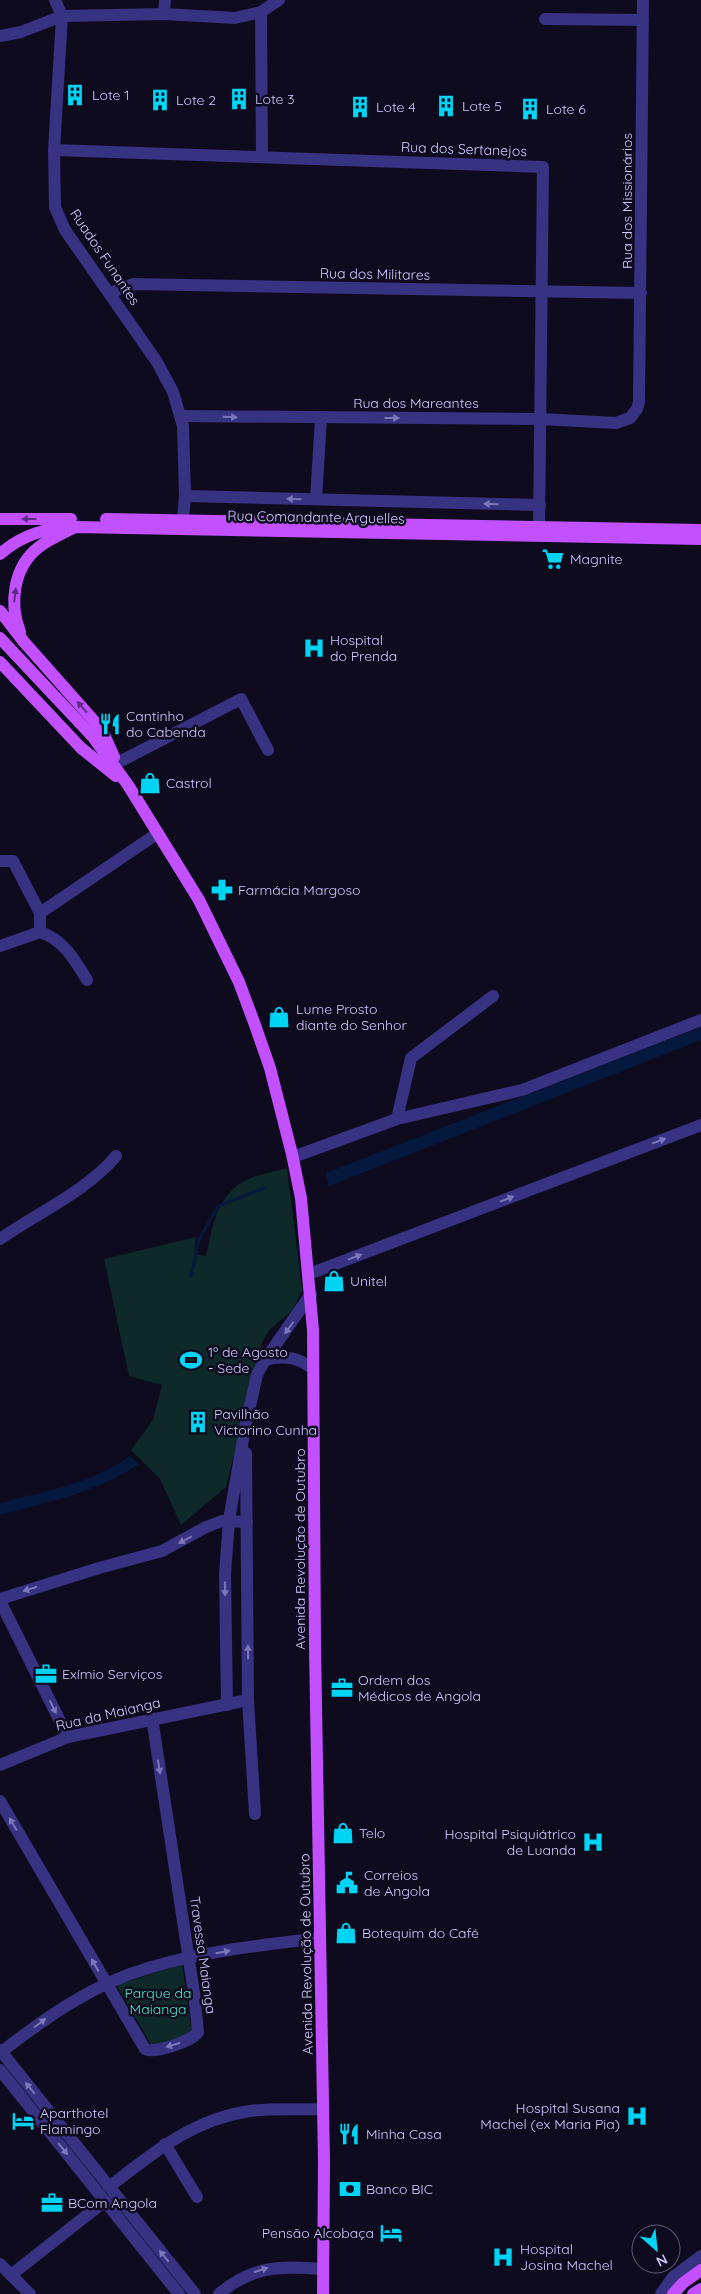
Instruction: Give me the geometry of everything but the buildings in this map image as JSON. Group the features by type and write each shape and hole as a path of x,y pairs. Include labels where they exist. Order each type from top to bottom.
{"main road":[{"name":"Rua Comandante Arguelles","path":"0,519 183,519 701,530"},
{"name":"Rua Comandante Arguelles","path":"0,554 22,538 43,530 76,527 701,539"},
{"path":"24,642 14,608 14,595 20,573 37,549 76,527"},
{"name":"Avenida Revolução de Outubro","path":"0,611 24,642 102,730 127,784"},
{"name":"Avenida Revolução de Outubro","path":"0,638 93,737 127,784 198,900 239,982 270,1068 293,1157 301,1198 310,1274 313,1369 323,2109 323,2294"},
{"name":"Avenida Revolução de Outubro","path":"0,649 127,784"},
{"name":"Avenida Revolução de Outubro","path":"0,662 81,748 127,784"},
{"path":"674,2294 683,2283 701,2270"}],"street":[{"name":"Ruados Funantes","path":"55,0 62,16 54,150 55,207 59,218 157,362 173,392 181,416 185,496 183,519"},
{"path":"164,14 165,0"},
{"path":"0,36 20,32 62,16 164,14 235,18 261,12 279,0"},
{"name":"Rua dos Missionários","path":"639,402 643,0"},
{"path":"261,12 262,157"},
{"path":"545,19 643,20"},
{"name":"Rua dos Sertanejos","path":"54,150 543,167 539,527"},
{"name":"Rua dos Militares","path":"110,293 134,284 641,294"},
{"name":"Rua dos Mareantes","path":"181,416 540,419 621,422 634,414 639,402"},
{"path":"316,500 321,418"},
{"path":"185,496 540,505"},
{"path":"117,763 241,700 268,750"},
{"path":"40,913 158,833"},
{"path":"0,861 13,861 16,864 23,884 40,913 40,932"},
{"path":"0,946 40,932 57,939 78,965 87,980"},
{"path":"397,1119 411,1058 493,996"},
{"path":"293,1157 397,1119 522,1090 701,1020"},
{"path":"310,1274 701,1125"},
{"path":"0,1239 27,1219 51,1209 101,1171 116,1156"},
{"path":"227,1705 225,1574 229,1520 245,1428 257,1375 265,1360 311,1294"},
{"path":"265,1360 290,1358 304,1362 313,1369"},
{"path":"245,1428 248,1522 248,1700 255,1814"},
{"path":"68,1737 0,1600 99,1568 162,1551 206,1527 229,1520 248,1522"},
{"name":"Rua da Maianga","path":"0,1764 68,1737 152,1718 248,1700"},
{"name":"Travessa Maianga","path":"0,1800 142,2045 147,2051 192,2039 197,2035 198,2028 152,1718"},
{"path":"195,2294 0,2052 53,2014 106,1985 147,1968 252,1946 320,1938"},
{"path":"0,2070 179,2294"},
{"path":"109,2187 165,2144 187,2131 226,2116 251,2111 323,2109"},
{"path":"165,2144 197,2197"},
{"path":"6,2277 105,2201"},
{"path":"661,2294 673,2277 701,2256"},
{"path":"0,2264 6,2277 19,2294"},
{"path":"219,2294 259,2270 289,2267 323,2269"},
{"path":"6,2277 30,2294"}],"green space":[{"name":"1º de Agosto - Sede","path":"287,1168 302,1290 293,1310 269,1330 261,1345 226,1487 181,1525 160,1479 131,1450 153,1420 162,1385 129,1376 104,1259 196,1237 194,1254 206,1256 217,1213 228,1194 246,1180"},
{"name":"Parque da Maianga","path":"182,1964 192,2034 152,2046 116,1985"}],"water":[{"path":"701,1027 701,1040 329,1186 326,1173"},
{"path":"130,1456 139,1464 107,1482 54,1501 0,1515 0,1503 84,1480 115,1466"}],"waterway":[{"path":"191,1276 199,1240 218,1206 265,1188"}],"place":[{"name":"Lote 1","path":"75,95"},
{"name":"Lote 3","path":"239,99"},
{"name":"Lote 2","path":"160,100"},
{"name":"Lote 5","path":"446,106"},
{"name":"Lote 4","path":"360,107"},
{"name":"Lote 6","path":"530,109"},
{"name":"Magnite","path":"553,559"},
{"name":"Hospital do Prenda","path":"314,648"},
{"name":"Cantinho do Cabenda","path":"110,724"},
{"name":"Castrol","path":"150,783"},
{"name":"Farmácia Margoso","path":"222,890"},
{"name":"Lume Prosto diante do Senhor","path":"279,1017"},
{"name":"Unitel","path":"334,1281"},
{"name":"1º de Agosto - Sede","path":"191,1360"},
{"name":"Pavilhão Victorino Cunha","path":"198,1422"},
{"name":"Exímio Serviços","path":"46,1674"},
{"name":"Ordem dos Médicos de Angola","path":"342,1688"},
{"name":"Telo","path":"343,1833"},
{"name":"Hospital Psiquiátrico de Luanda","path":"593,1842"},
{"name":"Correios de Angola","path":"347,1883"},
{"name":"Botequim do Café","path":"346,1933"},
{"name":"Hospital Susana Machel (ex Maria Pia)","path":"637,2116"},
{"name":"Aparthotel Flamingo","path":"23,2121"},
{"name":"Minha Casa","path":"349,2134"},
{"name":"Banco BIC","path":"350,2189"},
{"name":"BCom Angola","path":"52,2203"},
{"name":"Pensão Alcobaça","path":"391,2233"},
{"name":"Hospital Josina Machel","path":"503,2257"}]}
